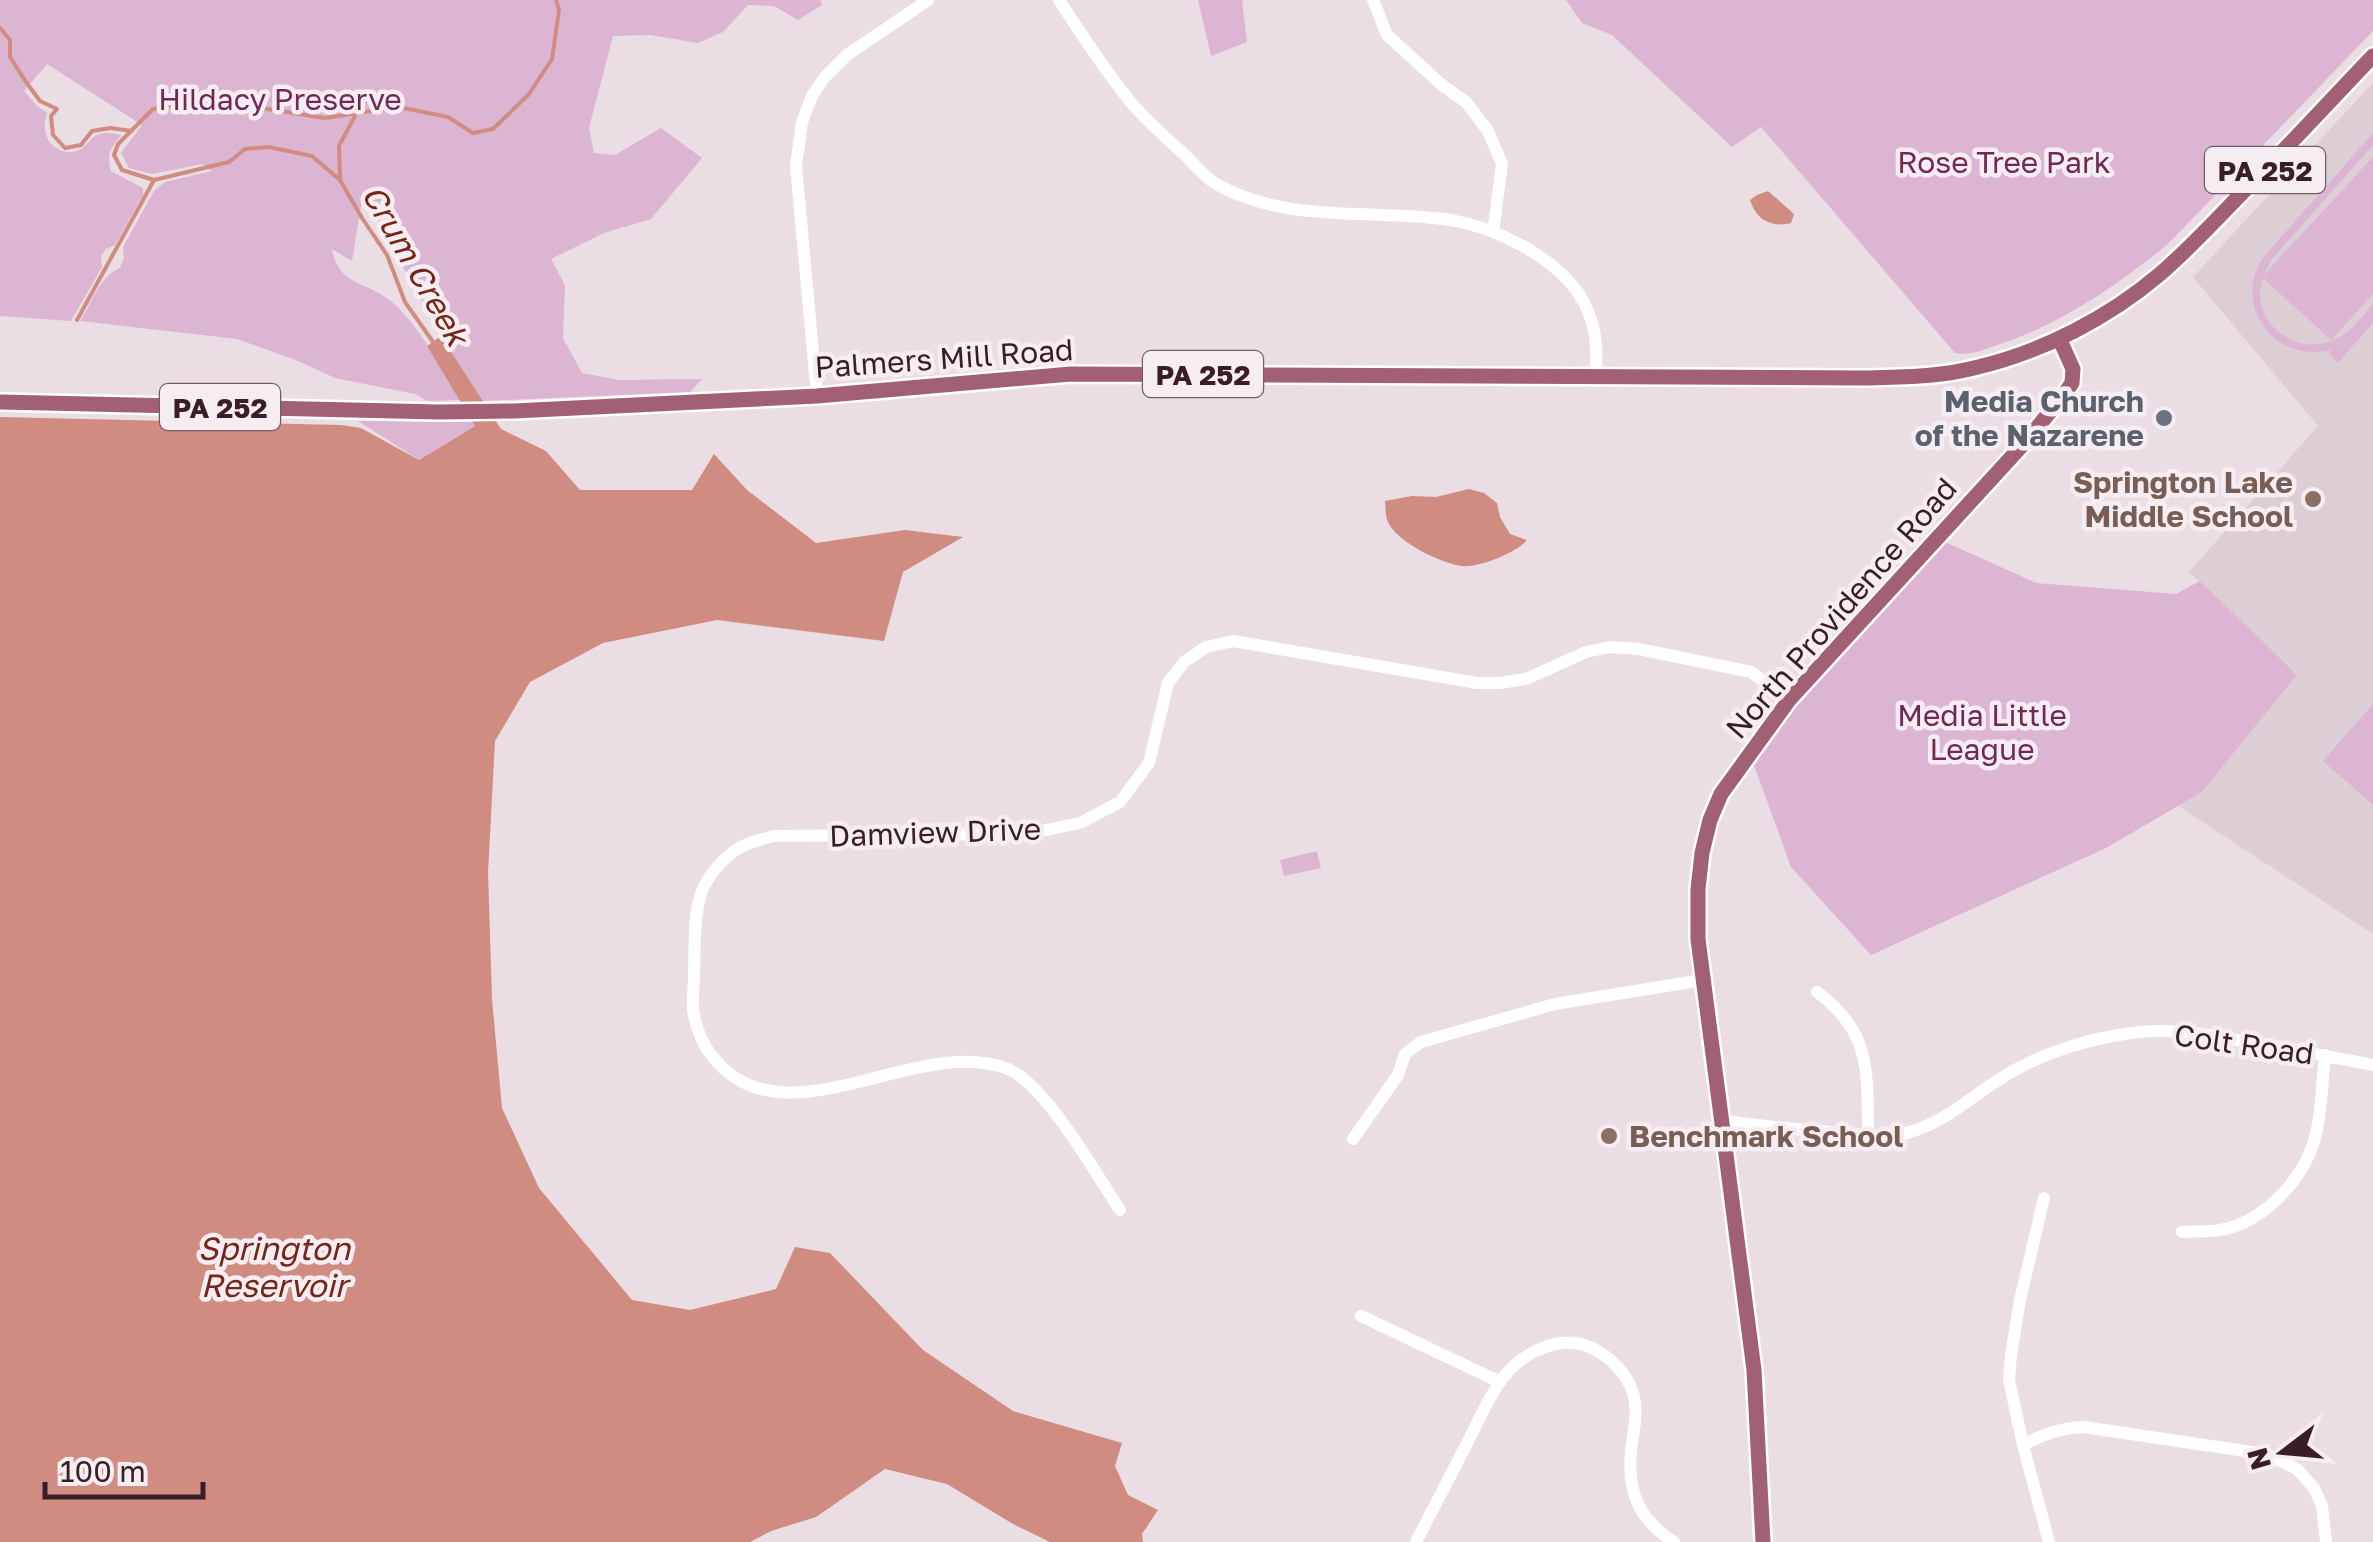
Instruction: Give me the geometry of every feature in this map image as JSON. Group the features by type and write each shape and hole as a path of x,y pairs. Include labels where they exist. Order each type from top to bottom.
{"main road":[{"name":"PA 252","path":"2058,338 2110,310 2171,264 2373,56"},
{"name":"Palmers Mill Road","path":"0,402 440,412 818,396 1071,374 1893,377 1974,368 2017,356 2058,338"},
{"name":"North Providence Road","path":"1763,1542 1754,1370 1698,939 1698,889 1710,820 1721,794 1789,700 2028,440 2065,393 2072,383 2073,370 2058,338"}],"street":[{"path":"818,396 796,166 802,122 824,78 847,55 928,0"},
{"path":"1059,0 1131,103 1215,184 1260,203 1311,213 1451,220 1493,232 1538,254 1572,284 1586,305 1594,328 1596,376"},
{"path":"1374,0 1387,35 1466,102 1488,131 1502,164 1493,232"},
{"name":"Damview Drive","path":"1120,1210 1034,1086 1008,1070 975,1062 932,1065 810,1092 787,1093 771,1092 724,1069 702,1044 693,1012 700,894 725,858 741,846 774,836 1027,834 1080,822 1120,802 1148,763 1168,683 1184,662 1206,647 1233,641 1477,683 1526,678 1586,652 1610,647 1639,649 1752,672 1789,700"},
{"path":"1353,1139 1398,1075 1405,1054 1422,1042 1555,1004 1703,980"},
{"path":"1817,992 1836,1006 1856,1032 1865,1057 1868,1134"},
{"name":"Colt Road","path":"1720,1120 1778,1128 1908,1134 1959,1108 2008,1074 2048,1055 2094,1040 2141,1032 2199,1034 2373,1066"},
{"path":"2182,1232 2223,1230 2248,1219 2271,1205 2292,1182 2309,1156 2317,1133 2325,1056"},
{"path":"2044,1198 2020,1300 2009,1380 2048,1542"},
{"path":"1361,1316 1500,1382"},
{"path":"1416,1542 1500,1382 1529,1354 1557,1342 1586,1345 1608,1356 1623,1374 1634,1396 1630,1455 1631,1482 1638,1507 1656,1531 1674,1542"},
{"path":"2023,1445 2046,1433 2084,1427 2265,1454 2297,1469 2314,1488 2322,1506 2326,1542"}],"shaded area":[{"name":"Springton Lake Middle School","path":"2373,83 2373,934 2179,806 2202,792 2297,675 2189,572 2318,426 2193,277"}],"green space":[{"name":"Hildacy Preserve","path":"0,0 820,0 822,5 798,20 774,6 748,5 723,32 698,43 650,35 613,36 589,128 594,153 615,155 661,128 702,158 651,219 604,233 551,259 565,285 563,338 582,373 619,380 702,379 690,392 483,401 441,336 373,212 362,200 352,261 332,249 336,262 348,277 384,296 413,324 460,400 428,401 415,394 335,378 237,339 80,321 101,284 120,268 123,247 154,191 165,182 212,171 202,164 152,174 129,168 121,153 142,125 47,64 24,91 47,113 46,135 52,145 73,152 97,135 121,135 110,152 111,171 143,188 143,195 115,245 101,256 102,267 71,321 0,316"},
{"path":"1198,0 1242,0 1247,42 1211,56"},
{"name":"Rose Tree Park","path":"1566,0 2373,0 2373,31 2168,244 2109,289 2046,325 1983,350 1961,354 1955,353 1761,127 1732,147 1612,35 1582,23"},
{"path":"2373,133 2373,145 2272,259 2263,276 2373,157 2373,294 2331,340 2263,278 2260,292 2261,305 2274,328 2297,342 2311,345 2325,343 2340,337 2373,304 2373,323 2338,363 2329,354 2331,350 2310,352 2275,339 2255,309 2252,291 2266,254"},
{"path":"358,421 473,422 475,426 419,460"},
{"name":"Media Little League","path":"1943,541 2036,583 2176,594 2200,581 2297,675 2202,792 2106,848 1871,955 1791,867 1750,754"},
{"path":"2373,704 2373,805 2323,761"},
{"path":"1317,851 1321,868 1284,876 1280,860"}],"water":[{"path":"1768,191 1794,214 1791,223 1771,223 1756,213 1750,200"},
{"name":"Springton Reservoir","path":"441,336 501,429 546,451 580,490 692,490 714,454 747,490 816,543 905,530 963,537 903,572 884,641 717,620 603,643 530,682 495,741 488,872 492,999 502,1108 539,1188 632,1300 690,1310 776,1289 795,1247 830,1253 923,1350 1013,1411 1122,1443 1115,1466 1128,1495 1158,1510 1142,1534 1143,1542 1050,1542 947,1484 885,1469 816,1517 750,1542 0,1542 0,417 341,425 361,428 419,460 475,426 427,346"},
{"path":"1469,489 1484,493 1497,503 1510,534 1527,540 1497,558 1463,566 1422,551 1402,538 1388,522 1385,501 1436,497"}],"waterway":[{"path":"340,180 312,156 269,147 245,149 229,162 154,180 122,170 114,155 118,144 153,109 187,103 235,104 325,118 398,107 448,117 473,133 493,129 529,94 552,59 559,10 556,0"},
{"path":"0,28 10,40 10,57 26,82 40,101 57,109 51,116 53,135 65,148 81,145 92,131 132,131"},
{"name":"Crum Creek","path":"355,116 339,146 340,180 387,255 405,302 433,342"},
{"path":"77,320 154,180"}],"place":[{"name":"Media Church of the Nazarene","path":"2164,418"},
{"name":"Springton Lake Middle School","path":"2313,499"},
{"name":"Benchmark School","path":"1609,1136"}]}
